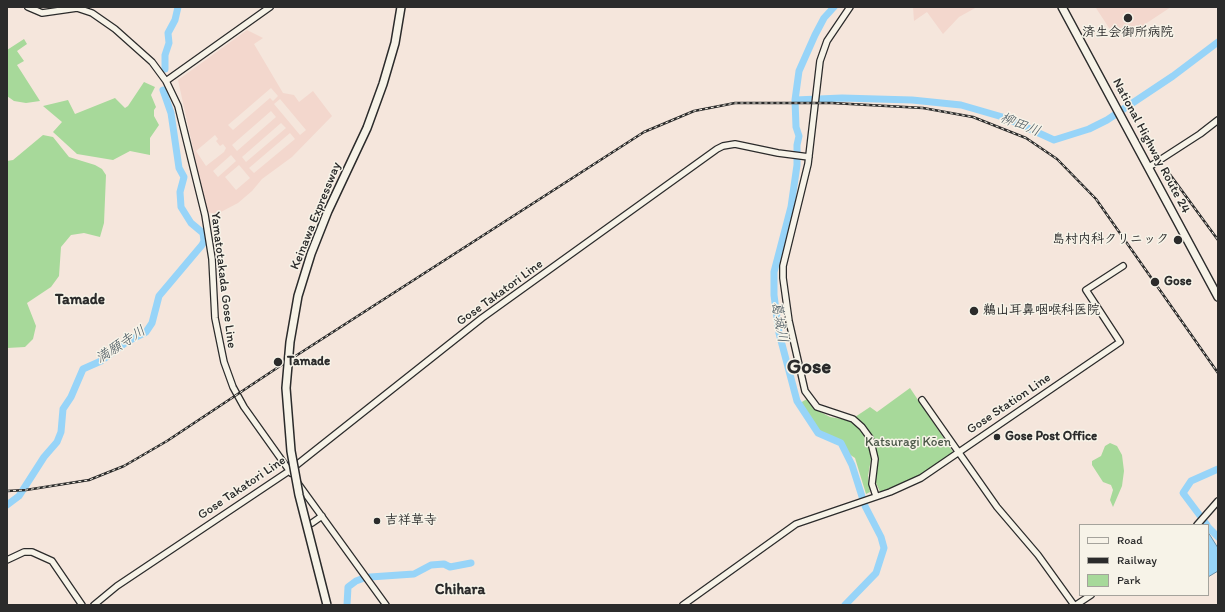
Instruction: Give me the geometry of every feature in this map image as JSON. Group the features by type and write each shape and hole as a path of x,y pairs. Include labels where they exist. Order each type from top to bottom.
{"highway":[{"name":"Keinawa Expressway","path":"327,605 299,495 291,451 286,388 290,342 298,296 311,254 328,211 367,128 384,84 395,43 400,7"},
{"name":"National Highway Route 24","path":"1062,7 1218,297"}],"main road":[{"name":"Yamatotakada Gose Line","path":"28,7 42,13 77,8 92,12 115,29 152,62 166,80 178,106 205,215 212,259 215,318 224,362 233,387 244,407 386,605"},
{"path":"166,80 270,7"},
{"path":"850,7 827,41 820,62 802,195 784,266 783,278 789,321 807,395 817,407 853,419 862,427 870,438 875,459 872,484 874,497"},
{"path":"1149,167 1194,138 1218,120"},
{"name":"Gose Takatori Line","path":"94,605 129,578 289,471 482,318 717,149 727,144 735,144 807,156"},
{"name":"Gose Station Line","path":"683,605 796,524 900,488 921,478 1120,342 1086,290 1123,266"},
{"path":"922,400 997,506 1038,555 1075,605 1089,596"},
{"path":"1199,524 1218,501"},
{"path":"312,523 322,516"},
{"path":"7,560 24,552 32,552 52,561 82,605"}],"shaded area":[{"path":"913,7 977,7 959,17 943,34 927,12 914,21"},
{"name":"済生会御所病院","path":"1171,7 1127,36 1122,29 1113,34 1096,8"},
{"path":"247,30 263,38 254,44 283,93 294,95 299,102 313,91 332,116 292,157 262,179 252,191 238,203 217,214 207,212 178,80","holes":["271,88 278,96 273,101 270,98 233,130 228,125","280,99 306,130 300,135 274,104","271,111 276,117 237,151 232,145","281,123 286,128 246,162 242,157","290,133 295,139 254,173 249,168","215,135 218,139 216,141 220,146 223,144 226,148 224,152 206,166 196,151","231,155 236,161 218,177 213,171","239,165 250,178 236,190 225,177"]}],"green space":[{"path":"24,39 27,44 17,51 24,61 17,65 40,101 26,103 14,101 7,96 7,50"},
{"path":"144,82 155,87 151,95 156,107 154,110 154,116 159,125 150,138 150,155 130,151 113,160 77,154 53,132 62,122 43,106 68,100 75,114 115,98 125,108 128,106"},
{"path":"43,135 53,137 69,157 95,165 102,169 106,175 104,223 100,237 84,233 71,235 61,247 59,276 51,287 27,303 36,326 33,339 25,347 7,348 7,161 13,160"},
{"name":"Katsuragi Kōen","path":"910,388 953,452 920,476 880,492 874,478 877,455 874,441 865,426 855,417 870,407 877,412"},
{"path":"807,399 813,408 830,417 848,420 860,428 870,444 871,459 868,476 870,492 866,494 855,458 849,454 839,440 829,438 811,423 800,403"},
{"path":"1110,443 1117,446 1122,455 1124,471 1122,486 1113,507 1110,500 1113,490 1111,485 1103,482 1092,465 1092,461 1101,456 1105,446"}],"water":[{"path":"1209,534 1218,548 1218,571 1209,576"}],"waterway":[{"name":"満願寺川","path":"165,69 165,55 169,43 168,33 175,20 178,7"},
{"name":"葛城川","path":"834,7 824,18 799,71 795,100 796,127 799,136 797,145 797,165 791,207 774,272 774,295 779,333 797,401 818,433 841,443 852,465 865,506 881,537 884,548 876,573 845,605"},
{"name":"柳田川","path":"795,100 842,98 912,100 961,105 1006,118 1054,140 1089,129 1107,120 1173,76 1218,42"},
{"name":"満願寺川","path":"7,505 19,496 44,457 57,442 61,432 63,409 71,397 83,369 101,361 128,341 146,332 152,323 159,296 204,241 203,233 191,223 181,207 180,192 184,177 179,168 171,113 163,90"},
{"path":"1206,524 1183,493 1191,481 1218,469"},
{"path":"1209,528 1218,537"},
{"path":"370,577 414,574 431,565 444,564 450,567 471,563"},
{"path":"347,605 348,587 356,581 364,578"}],"railway":[{"path":"7,491 26,490 89,480 124,466 167,441 280,366 644,132 694,111 735,103 832,103 923,108 973,117 1026,138 1057,159 1096,199 1218,373"},
{"path":"1166,169 1218,240"}],"place":[{"name":"済生会御所病院","path":"1128,18"},
{"name":"島村内科クリニック","path":"1178,240"},
{"name":"Gose","path":"1155,282"},
{"name":"鵜山耳鼻咽喉科医院","path":"974,311"},
{"name":"Tamade","path":"278,362"},
{"name":"Gose Post Office","path":"997,437"},
{"name":"吉祥草寺","path":"377,521"}],"district":[{"name":"Tamade","path":"80,300"},
{"name":"Gose","path":"809,368"},
{"name":"Chihara","path":"460,590"}]}
